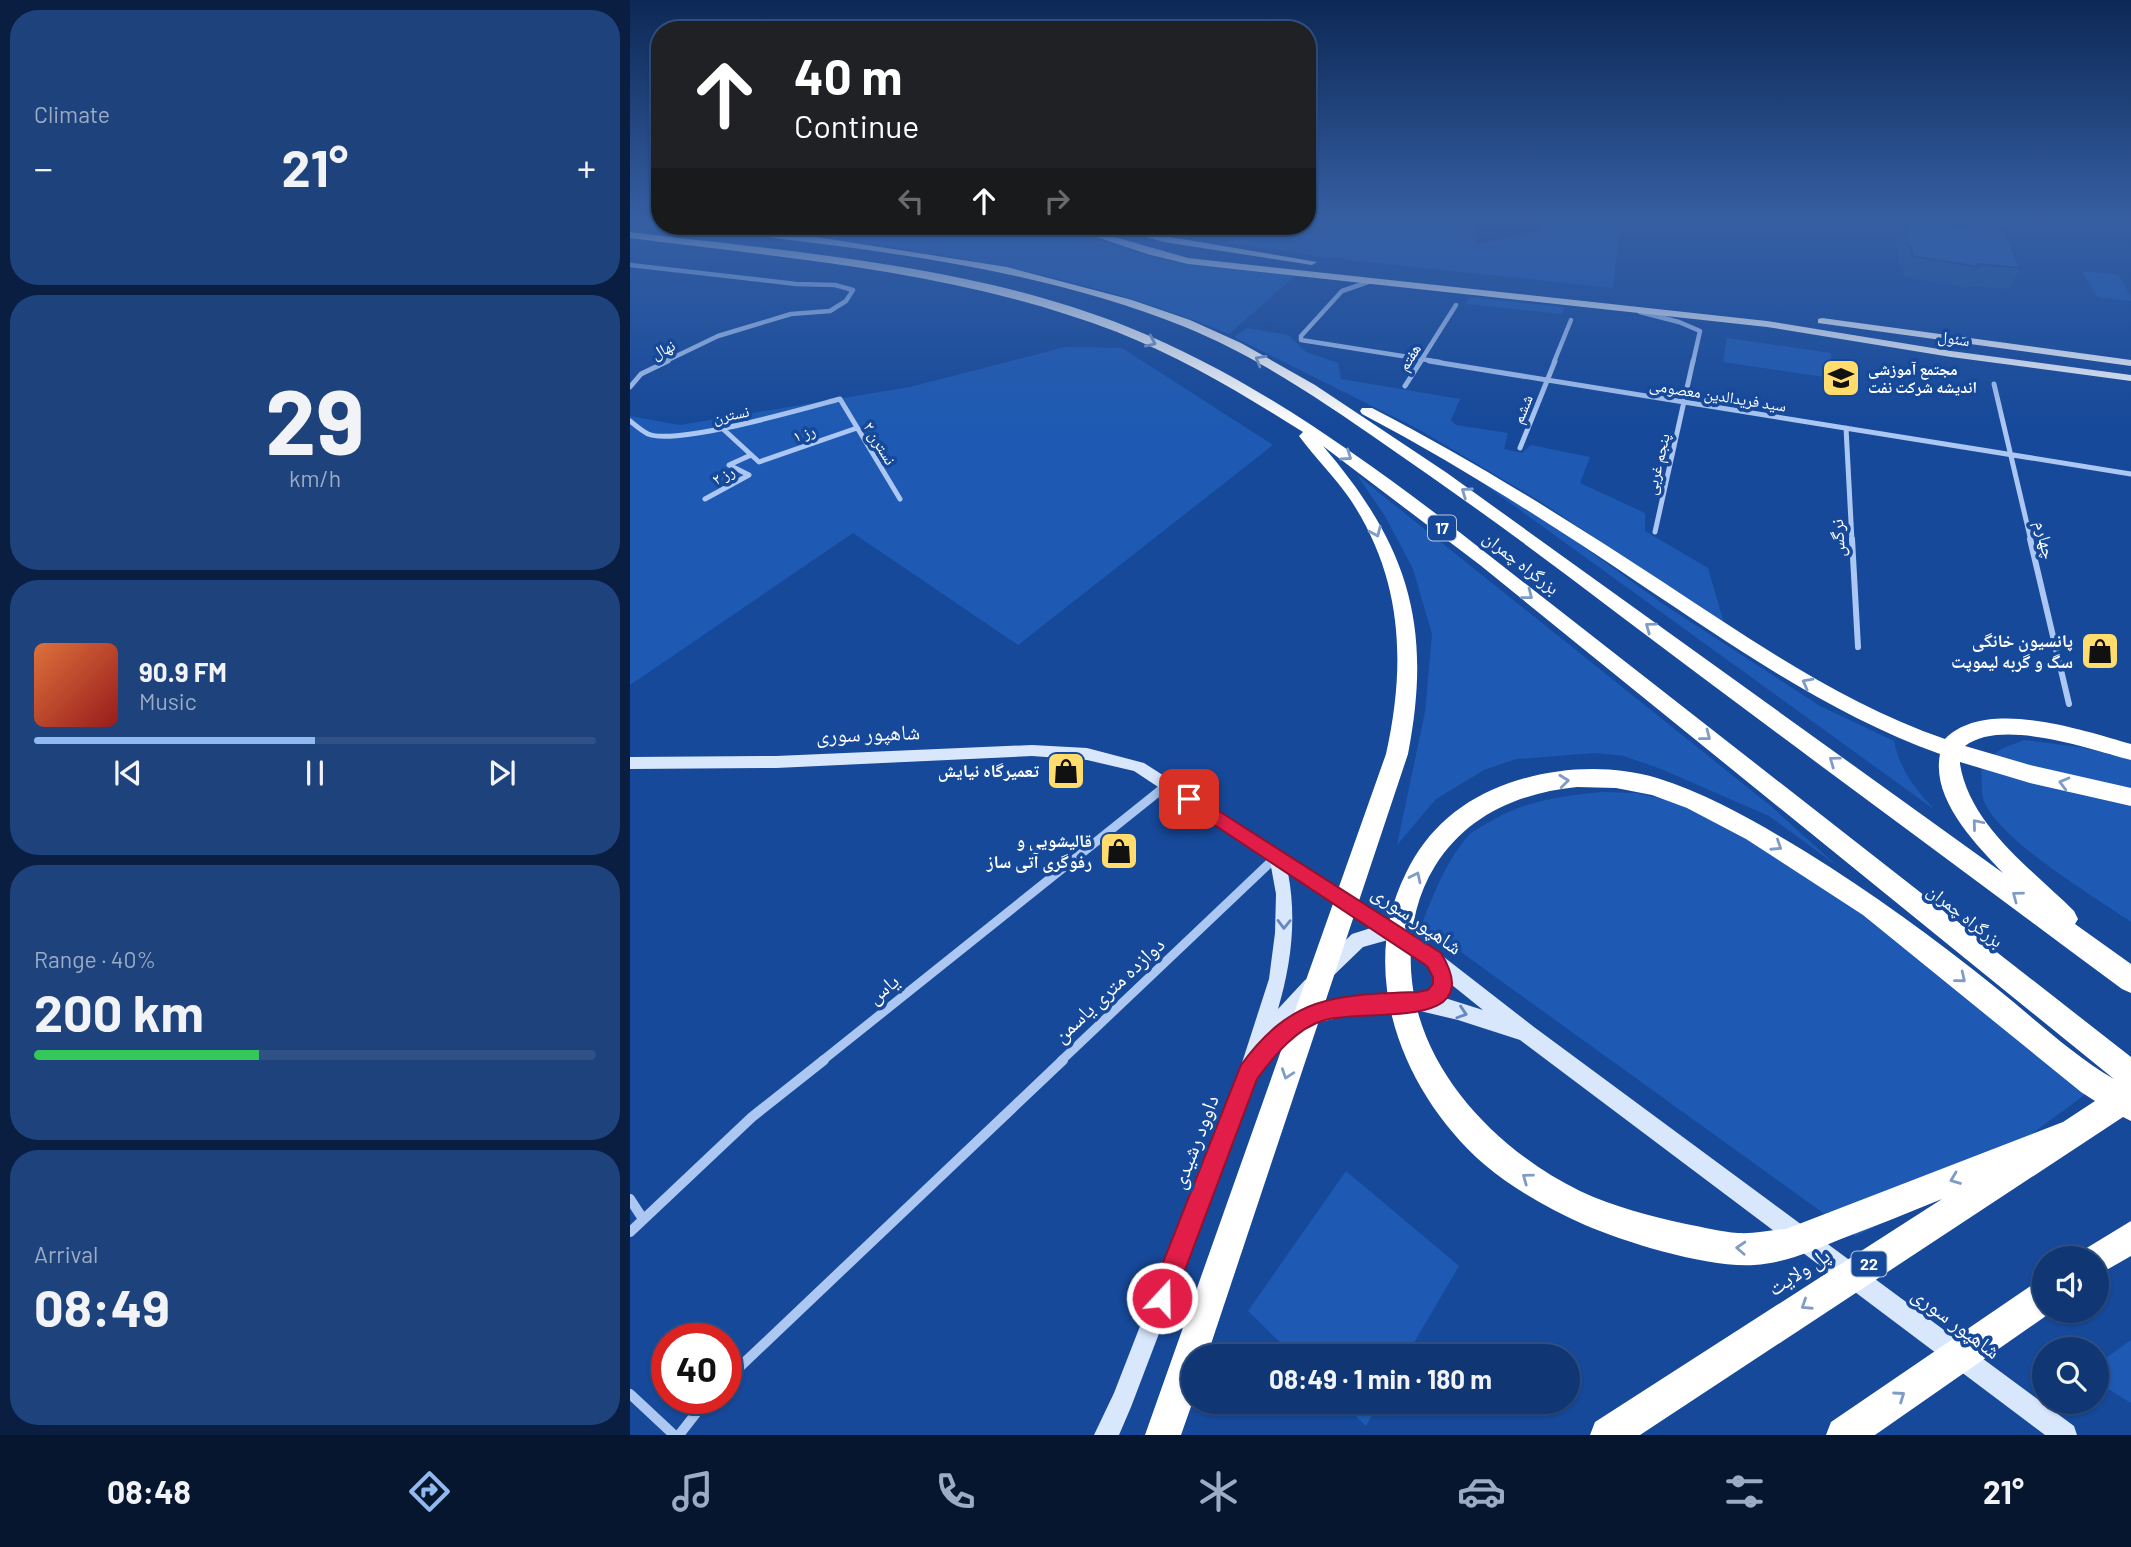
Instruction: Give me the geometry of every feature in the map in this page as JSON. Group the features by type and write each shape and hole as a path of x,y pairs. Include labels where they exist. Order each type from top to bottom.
{"highway":[{"name":"بزرگراه چمران","path":"984,289 1014,295 1122,329 1168,350 1293,418 1362,466 1502,574 2131,1074"},
{"name":"بزرگراه چمران","path":"1085,289 1222,338 1320,394 1502,517 2131,980"},
{"path":"1320,394 1363,409 1503,486 1788,672 1867,715 1919,738 1971,756 2087,789 2131,797"},
{"path":"1163,1435 1397,754 1405,714 1409,652 1398,589 1375,528 1363,507 1293,418"},
{"path":"2108,963 1963,808 1951,779 1948,753 1959,736 1979,728 1995,726 2022,727 2131,752"},
{"path":"2064,1136 1786,1245 1743,1249 1649,1234 1600,1216 1534,1184 1496,1155 1458,1118 1430,1078 1401,1005 1397,971 1397,943 1413,880 1449,828 1475,808 1521,787 1567,780 1612,779 1650,785 1723,814 1871,906 2091,1082 2131,1106"},
{"name":"پل ولایت","path":"1608,1435 2064,1136 2131,1095"},
{"path":"2109,1251 2131,1237"},
{"path":"1844,1435 2032,1305"}],"main road":[{"path":"1445,289 1622,308 1771,319 1838,342 2131,386"},
{"path":"1526,289 1771,319 2131,370"}],"street":[{"name":"نهال","path":"631,383 640,374 718,336 791,314 830,311 846,301 853,290 849,289"},
{"name":"سید فریدالدین معصومی","path":"1350,289 1342,292 1301,336 1301,340 2131,474"},
{"name":"هفتم","path":"1405,386 1456,305"},
{"name":"پنجم غربی","path":"1622,308 1679,322 1700,331 1655,532"},
{"name":"ششم","path":"1520,448 1571,320"},
{"name":"چهارم","path":"1994,384 2069,704"},
{"name":"نسترن ۲","path":"840,399 900,499"},
{"name":"نسترن","path":"630,421 649,435 684,435 840,399"},
{"path":"722,428 751,455"},
{"name":"رز ۱","path":"751,455 759,462 857,428"},
{"name":"نرگس","path":"1846,428 1858,647"},
{"name":"رز ۲","path":"705,499 749,475 729,465 751,455"},
{"name":"شاهپور سوری","path":"630,763 711,765 1041,751 1100,755 1139,767 1434,960 1527,1034 2065,1435"},
{"name":"یاس","path":"630,1232 752,1116 1167,785"},
{"name":"داوود رشیدی","path":"1106,1435 1123,1399 1249,1072 1278,979 1284,933 1284,894 1277,856"},
{"name":"دوازده متری یاسمن","path":"742,1365 1277,856"},
{"path":"1249,1072 1282,1018 1315,981 1358,940 1391,931"},
{"path":"1249,1072 1284,1031 1301,1019 1322,1010 1349,1005 1418,1002 1434,998 1443,988 1443,975 1434,960"},
{"path":"1418,1002 1445,1007 1527,1034"},
{"path":"630,1199 643,1219"},
{"path":"630,1394 676,1435 694,1414"}],"shaded area":[{"path":"1094,289 1280,289 1229,334"},
{"path":"2092,289 2127,289 2131,301 2097,297"},
{"path":"1469,297 1564,307 1562,314 1466,304"},
{"path":"1247,328 1288,335 1306,352 1338,363 1341,379 1460,399 1451,420 1456,425 1508,433 1504,449 1522,453 1531,445 1590,457 1580,483 1645,513 1645,531 1708,568 1724,623 1538,500 1418,429 1234,337"},
{"path":"1727,338 1831,353 1831,378 1723,362"},
{"path":"1065,347 1122,348 1273,445 1018,645 853,533 630,685 630,416 680,425 910,387"},
{"path":"1463,469 1556,527 1663,604 1820,706 1894,741 1909,778 1935,810"},
{"path":"1357,475 1772,807 1836,865 1769,816 1661,769 1624,756 1596,753 1516,759 1484,770 1436,799 1397,845 1425,712 1432,634 1413,569 1385,516"},
{"path":"2024,740 2079,747 2131,759 2131,922 2048,866 2025,848 1991,814 1983,798 1981,765 2001,749"},
{"path":"1601,792 1636,793 1694,806 1806,867 2091,1090 1987,1167 1924,1204 1855,1236 1422,924 1448,865 1472,833 1515,809 1556,798"},
{"path":"1346,1171 1459,1266 1413,1344 1282,1344 1248,1311"},
{"path":"2131,1340 2131,1403 2109,1389 2109,1356"},
{"path":"1354,1414 1373,1414 1366,1426"}],"place":[{"name":"مجتمع آموزشی اندیشه شرکت نفت","path":"1841,378"},
{"name":"پانسیون خانگی سگ و گربه لیموپت","path":"2100,651"},
{"name":"تعمیرگاه نیایش","path":"1066,771"},
{"name":"قالیشویی و رفوگری آتی ساز","path":"1119,851"}],"route":[{"path":"1162,1298 1249,1072 1267,1048 1301,1019 1322,1010 1392,1001 1418,1002 1434,998 1443,988 1443,975 1434,960 1189,799"}]}
